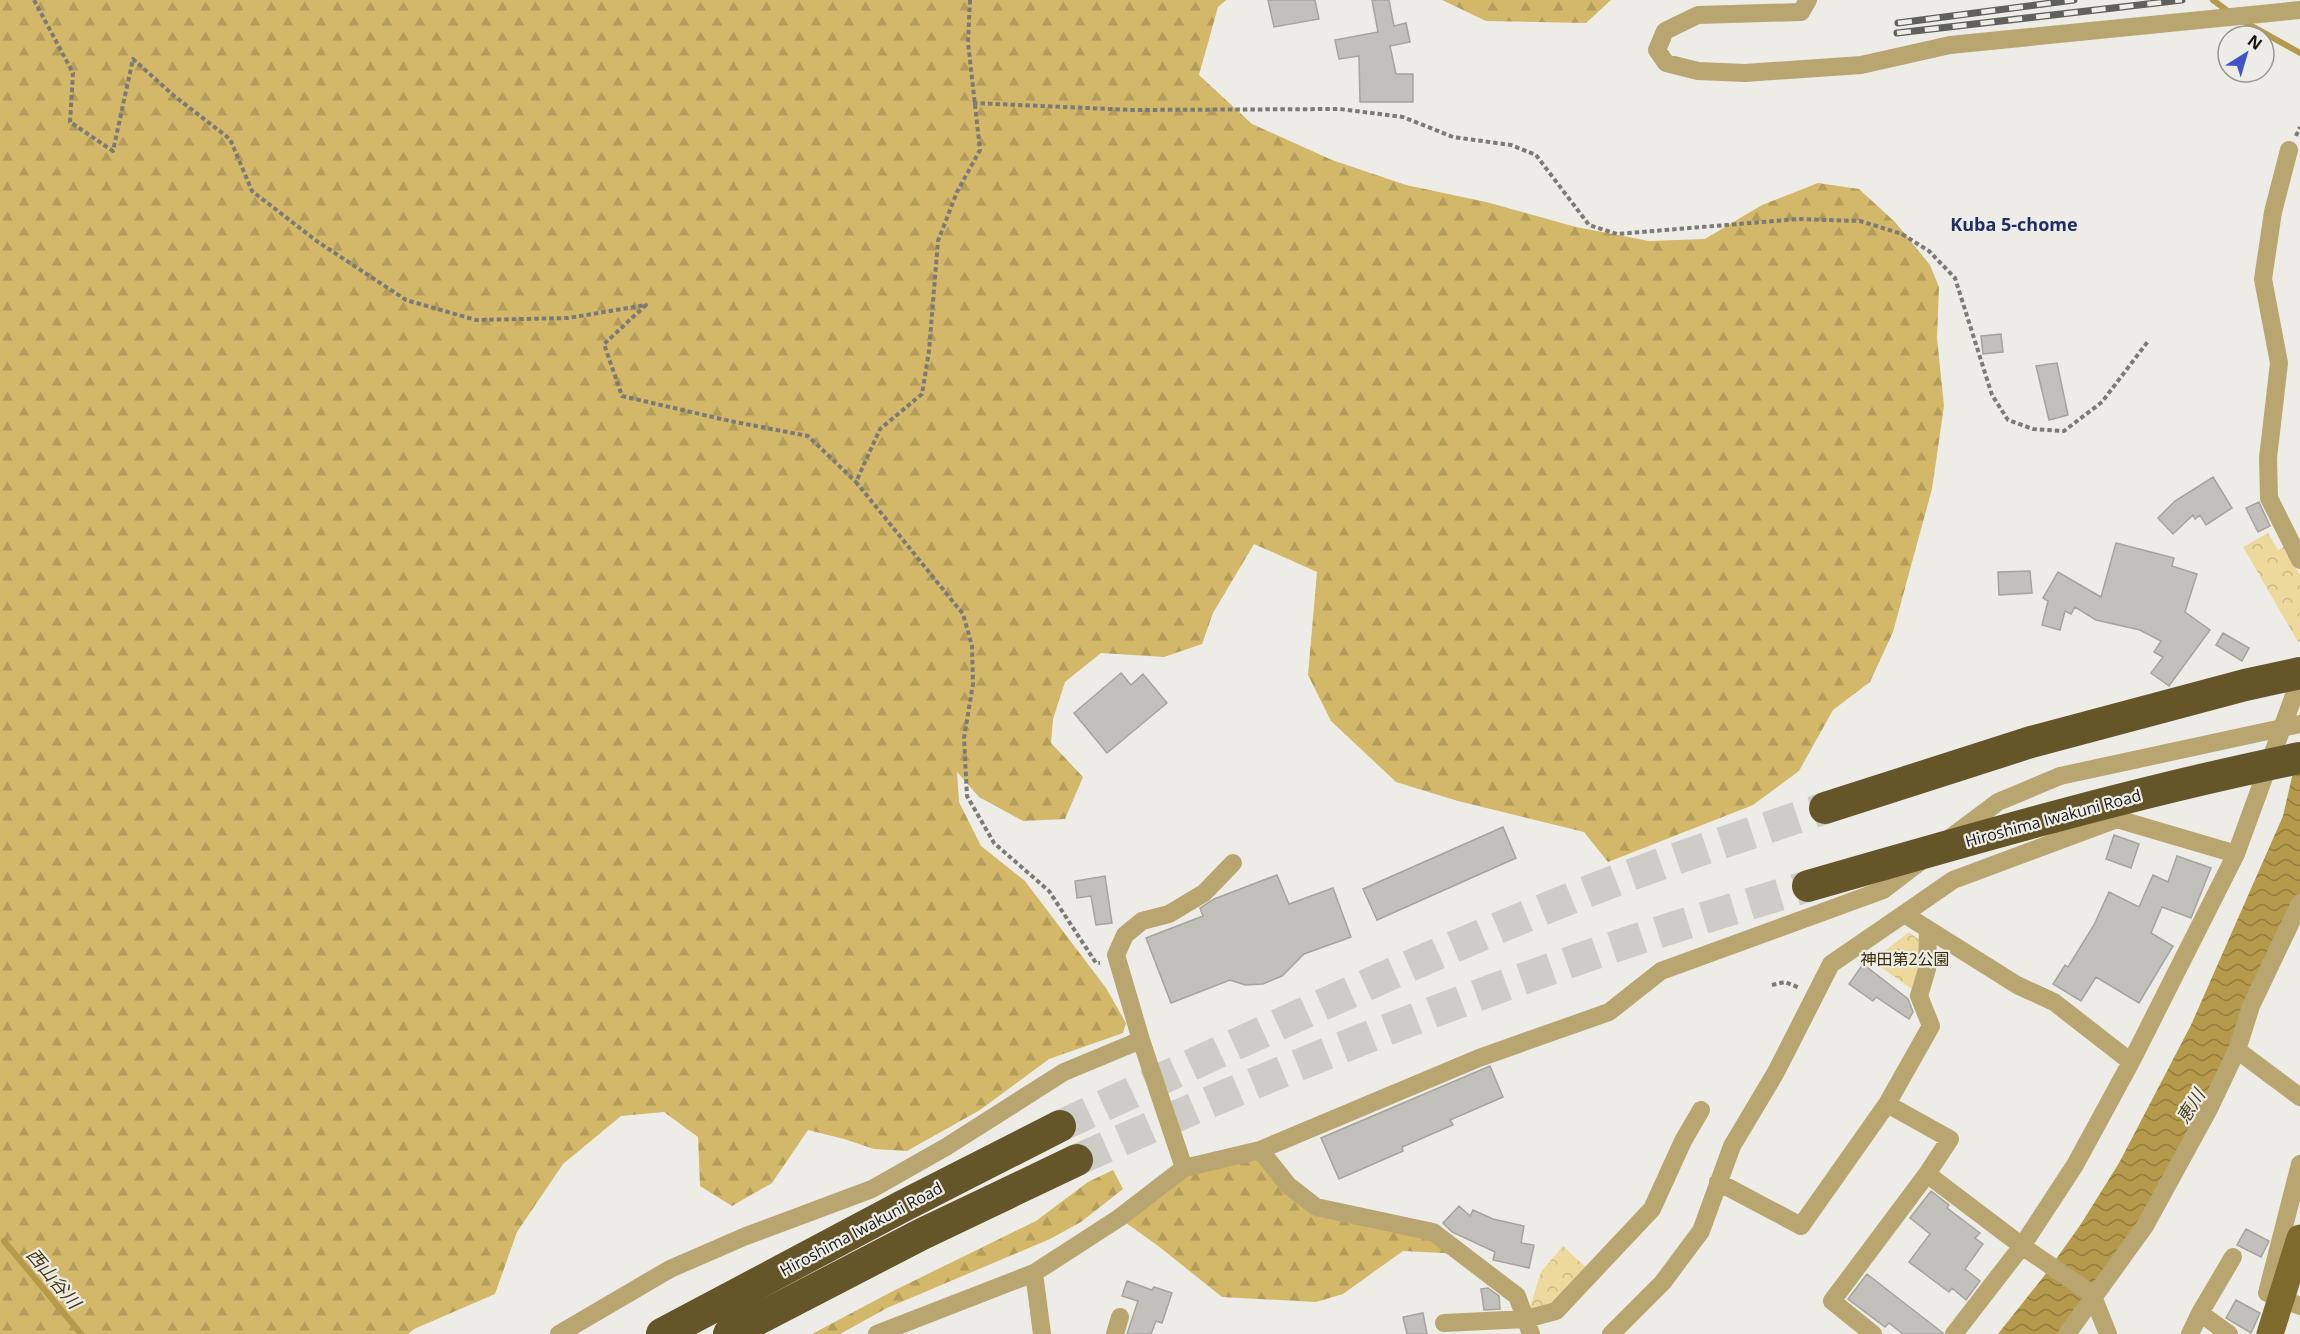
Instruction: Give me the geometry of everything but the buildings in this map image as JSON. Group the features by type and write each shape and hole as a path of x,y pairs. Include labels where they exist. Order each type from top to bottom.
{"highway":[{"path":"1825,808 2031,742 2245,685 2300,673"},
{"name":"Hiroshima Iwakuni Road","path":"1808,886 2034,820 2300,758"},
{"name":"Hiroshima Iwakuni Road","path":"662,1334 903,1206 1060,1126"},
{"name":"Hiroshima Iwakuni Road","path":"729,1334 922,1234 1077,1160"}],"main road":[{"path":"2270,1334 2291,1302 2300,1238"}],"street":[{"path":"1808,0 1801,12 1698,15 1665,31 1657,50 1666,63 1698,71 1745,73 1861,65 1950,45 2300,10"},
{"path":"2289,150 2273,212 2263,279 2278,363 2268,459 2269,498 2300,560"},
{"path":"1954,1334 2022,1246 2075,1165 2131,1062 2236,855 2300,679"},
{"path":"877,1334 1034,1273 1119,1218 1184,1168 1260,1150 1479,1058 1610,1012 1661,971 1883,890 1998,802 2060,776 2300,724"},
{"path":"1611,1334 1663,1282 1701,1231 1732,1146 1776,1072 1831,964 1953,880 2117,819 2236,855"},
{"path":"1184,1168 1116,955 1125,935 1142,921 1169,914 1204,893 1233,862"},
{"path":"2067,1334 2145,1226 2209,1109 2237,1050 2252,1006 2300,903"},
{"path":"1904,914 2017,985 2054,1002 2131,1062"},
{"path":"1718,1182 1801,1226 1887,1104 1931,1026 1919,996 1927,969 1928,929"},
{"path":"559,1334 670,1269 746,1236 872,1189 946,1147 1065,1072 1142,1040"},
{"path":"2237,1050 2300,1097"},
{"path":"1873,1334 1832,1301 1927,1174 1950,1139 1887,1104"},
{"path":"1444,1323 1528,1326 1556,1311 1652,1209 1683,1141 1701,1110"},
{"path":"1260,1150 1288,1185 1316,1207 1433,1232 1517,1296 1528,1326"},
{"path":"2291,1302 2267,1293 2300,1164"},
{"path":"1927,1174 2022,1246 2094,1295 2108,1334"},
{"path":"2190,1334 2233,1257"},
{"path":"1034,1273 1042,1334"},
{"path":"2200,1313 2229,1334"}],"path":[{"path":"34,0 73,74 70,122 113,151 133,59 173,95 230,139 252,191 318,242 406,300 477,320 568,318 646,305 604,344 622,396 808,436 856,482 963,614 972,646 973,684 964,738 967,796 994,843 1049,891 1096,963 1118,964"},
{"path":"856,482 880,429 922,394 929,351 938,241 957,192 980,150 968,42 970,0"},
{"path":"973,103 1132,110 1340,109 1403,117 1454,137 1511,145 1536,155 1589,225 1617,234 1799,219 1860,221 1902,234 1929,251 1955,278 1992,394 2008,420 2033,429 2064,430 2102,402 2149,340"},
{"path":"1772,985 1785,982 1799,988 1818,988"}],"green space":[{"path":"0,0 1226,0 1218,7 1199,75 1252,124 1332,160 1406,185 1486,202 1576,227 1649,241 1705,239 1762,205 1818,183 1859,189 1895,222 1930,265 1939,287 1937,338 1944,406 1932,489 1893,632 1870,682 1833,710 1799,771 1753,805 1608,862 1584,832 1458,801 1396,782 1331,721 1308,675 1317,572 1254,544 1213,613 1202,644 1164,657 1101,653 1065,682 1053,719 1051,743 1083,777 1065,819 1023,821 979,797 957,772 959,802 981,846 1025,881 1106,988 1126,1023 1123,1033 1049,1059 980,1110 907,1151 874,1149 808,1130 772,1183 732,1206 700,1186 698,1137 664,1112 621,1116 563,1164 517,1232 495,1294 414,1329 408,1334 0,1334"},
{"path":"1442,0 1611,0 1586,23 1486,21"},
{"path":"2268,533 2278,550 2284,547 2300,575 2300,641 2298,642 2243,547"},
{"name":"神田第2公園","path":"1909,932 1923,943 1916,992 1872,961"},
{"path":"1260,1150 1316,1207 1433,1232 1462,1254 1403,1251 1343,1294 1316,1302 1222,1297 1119,1218 1184,1168"},
{"path":"1113,1170 1123,1189 1081,1222 1050,1239 887,1308 840,1334 812,1334 893,1291 1036,1221 1088,1182"},
{"path":"1563,1246 1592,1273 1556,1311 1526,1319 1541,1272"}],"water":[{"name":"恵川","path":"2300,742 2300,899 2146,1220 2059,1334 1998,1334 2081,1224 2119,1163 2191,1025 2283,816"}],"waterway":[{"path":"2213,0 2229,12"},
{"path":"2243,21 2300,53"},
{"name":"西山谷川","path":"4,1241 81,1334"}],"tunnel":[{"path":"1060,1126 1328,1002 1463,943 1655,866 1825,808"},
{"path":"1077,1160 1264,1079 1452,1005 1636,940 1808,886"}],"railway":[{"path":"1898,23 2074,0"},
{"path":"1897,33 2182,0"}],"district":[{"name":"Kuba 5-chome","path":"2014,224"}]}
